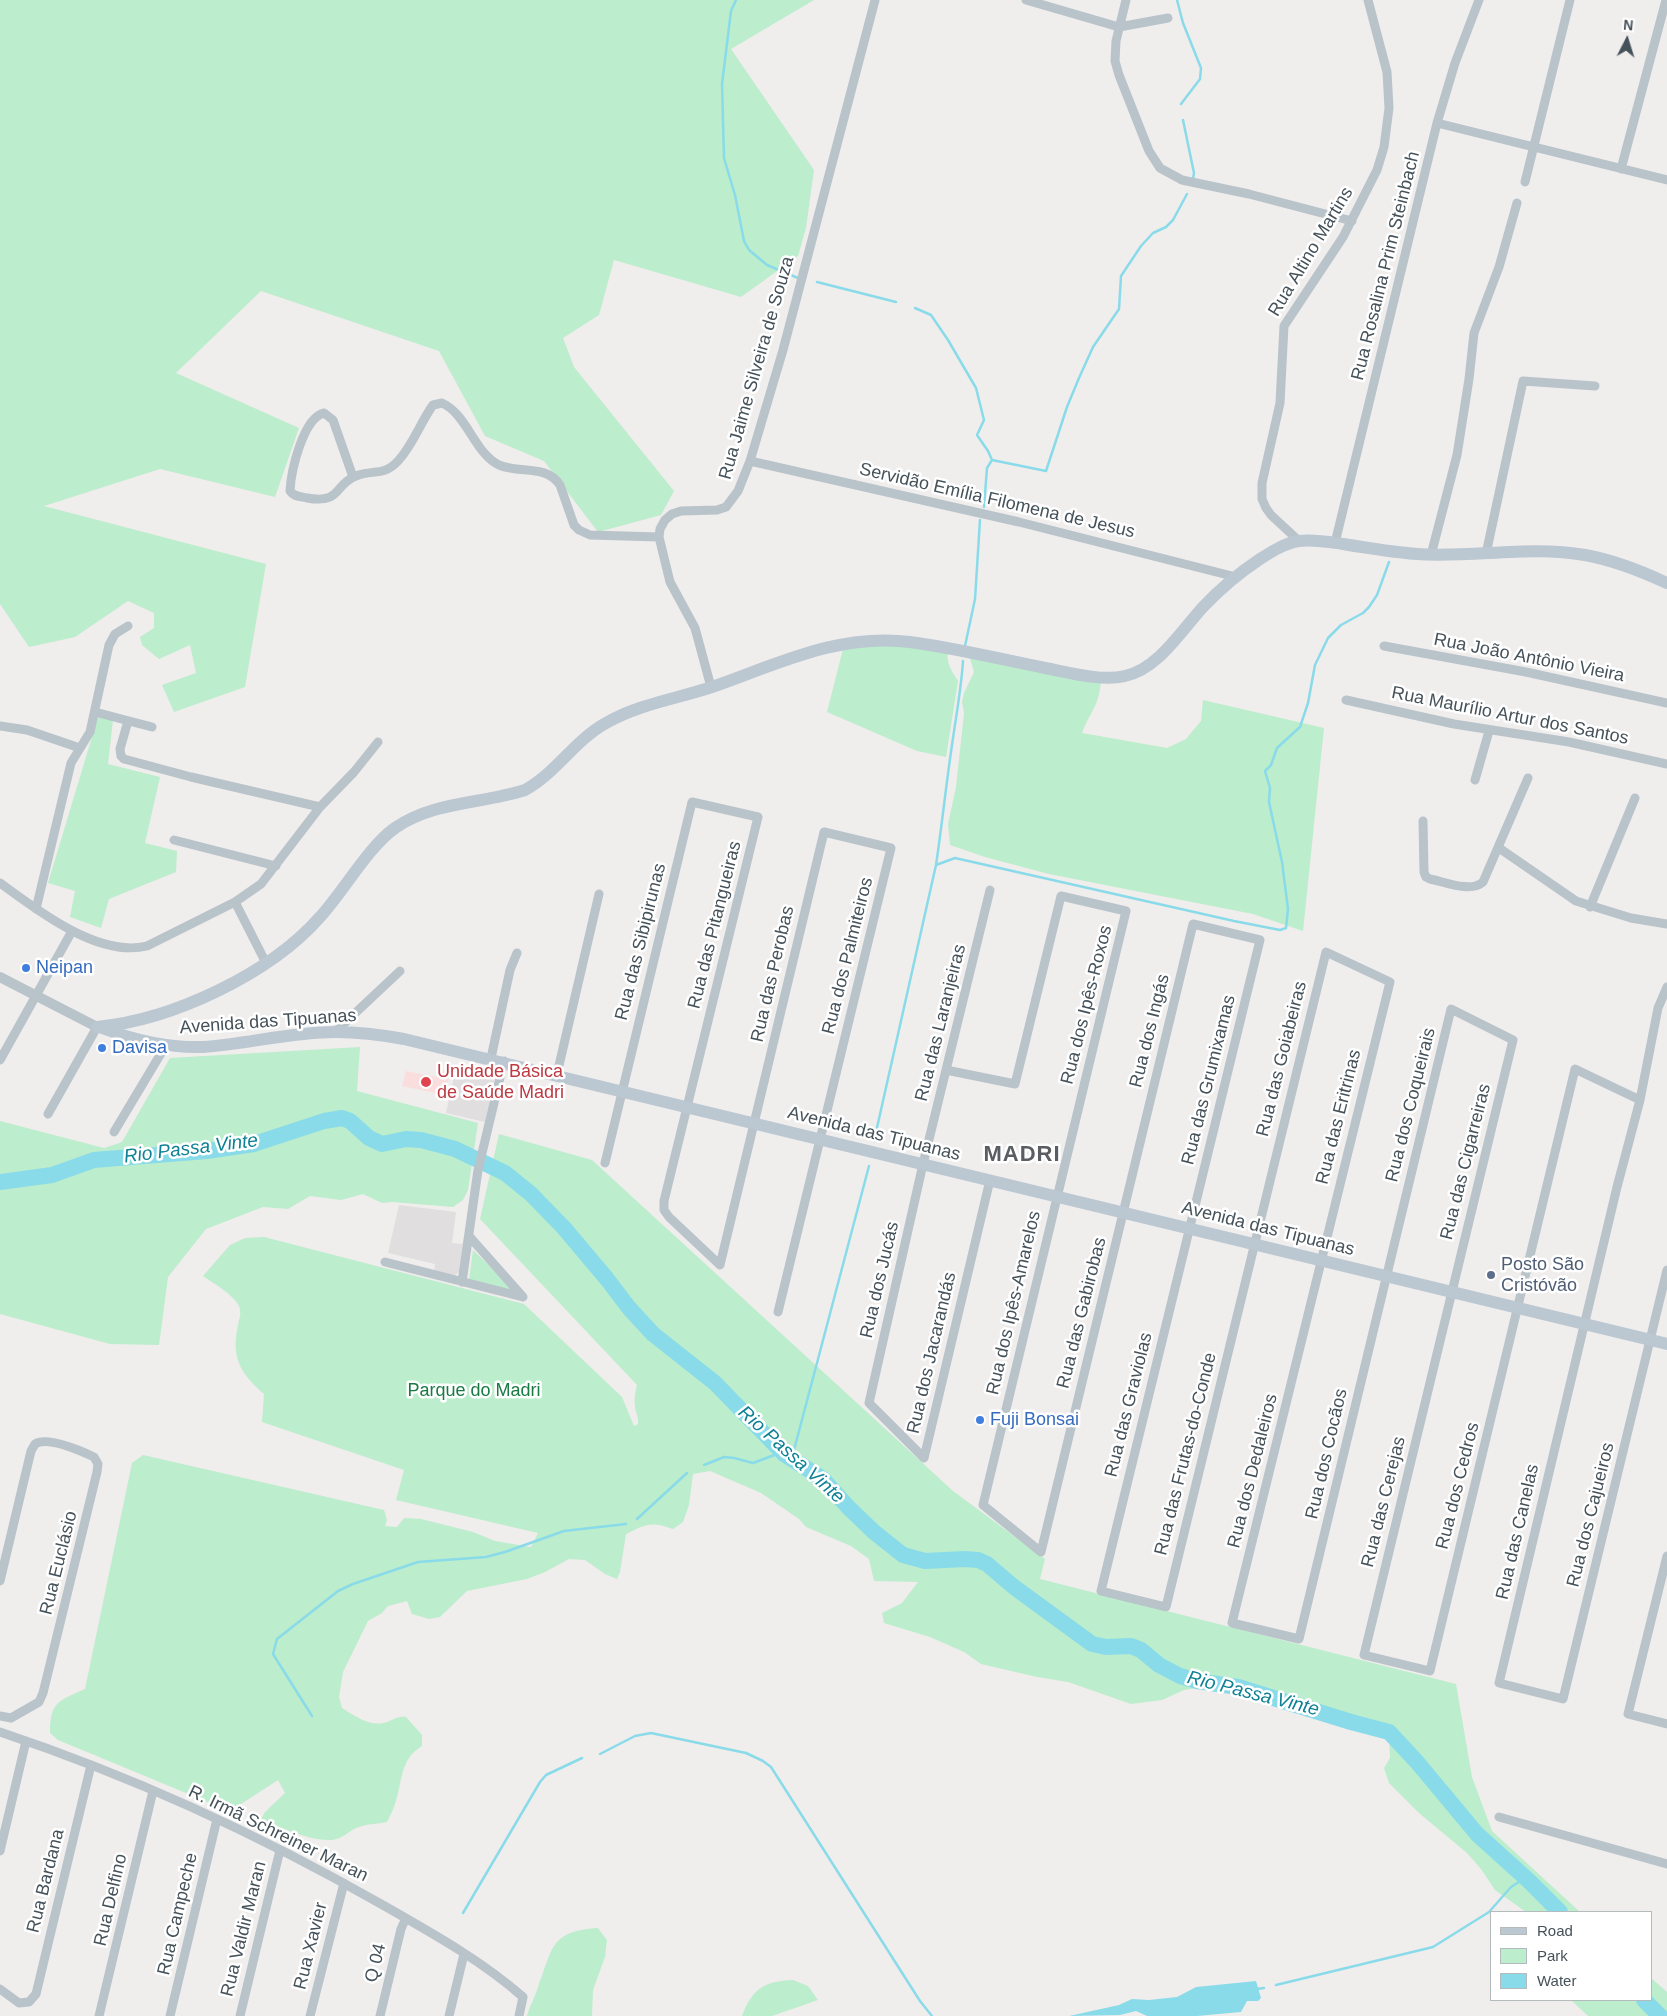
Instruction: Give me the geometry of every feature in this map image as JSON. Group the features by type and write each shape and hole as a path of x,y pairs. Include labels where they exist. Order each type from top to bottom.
{"main road":[{"path":"97,1027 138,1021 168,1011 219,989 266,964 307,932 321,917 383,838 394,828 413,817 432,810 525,790 535,785 548,774 580,741 603,724 646,705 711,687 809,652 834,645 869,640 885,640 928,645 1077,674 1107,677 1128,676 1159,655 1204,606 1236,577 1262,558 1286,545 1298,541 1335,543 1431,555 1543,552 1584,555 1620,564 1667,583"},
{"name":"Avenida das Tipuanas","path":"97,1027 143,1041 166,1045 202,1047 335,1032 404,1039 504,1061 1667,1344"}],"street":[{"name":"Rua Jaime Silveira de Souza","path":"659,537 660,529 665,520 672,514 682,511 717,510 726,507 738,491 750,460 782,350 875,0"},
{"path":"1026,0 1119,27 1168,18"},
{"path":"1126,0 1114,52 1119,75 1148,150 1160,168 1182,180 1249,194 1352,221"},
{"name":"Rua Altino Martins","path":"1298,541 1271,515 1262,500 1263,477 1282,392 1283,331 1286,321 1329,260 1352,221 1381,160 1388,129 1389,94 1387,72 1368,0"},
{"name":"Rua Rosalina Prim Steinbach","path":"1335,543 1437,123 1455,63 1479,0"},
{"path":"1525,182 1570,0"},
{"path":"1621,169 1666,0"},
{"path":"1437,123 1667,180"},
{"path":"1431,555 1457,455 1470,379 1474,332 1495,278 1517,203"},
{"path":"1486,554 1523,381 1595,386"},
{"path":"353,477 333,420 324,413 314,418 296,455 290,493 295,496 324,499 332,497 353,477 381,473 390,469 403,455 433,405 442,403 455,413 490,459 498,465 548,474 556,479 560,485 574,526 579,530 590,535 659,537 670,582 695,628 711,687"},
{"name":"Servidão Emília Filomena de Jesus","path":"750,460 1019,522 1236,577"},
{"path":"36,909 71,763 90,732 111,639 115,634 128,626"},
{"name":"Rua João Antônio Vieira","path":"1384,646 1526,672 1667,703"},
{"name":"Rua Maurílio Artur dos Santos","path":"1346,700 1489,731 1569,742 1667,764"},
{"path":"95,712 152,727"},
{"path":"128,721 120,749 121,756 124,759 191,777 320,807"},
{"path":"0,726 27,730 80,748"},
{"path":"1475,780 1489,731"},
{"path":"0,883 36,909 72,931 113,946 134,949 160,941 235,902 261,884 320,807 363,762 378,742"},
{"path":"1424,820 1424,872 1426,877 1471,887 1478,886 1483,882 1499,848 1528,778"},
{"path":"1590,907 1635,798"},
{"name":"Rua das Sibipirunas","path":"605,1163 692,802"},
{"name":"Rua das Pitangueiras","path":"688,1107 758,818 692,802"},
{"name":"Rua das Perobas","path":"688,1107 664,1201 664,1210 720,1265 824,832"},
{"name":"Rua dos Palmiteiros","path":"820,1138 891,848 824,832"},
{"path":"174,840 276,866"},
{"path":"1499,848 1567,896 1590,907 1631,918 1667,924"},
{"name":"Rua das Laranjeiras","path":"924,1164 990,890"},
{"path":"557,1074 599,894"},
{"name":"Rua dos Ipês-Roxos","path":"946,1070 1015,1084 1061,896 1126,912 1057,1196"},
{"path":"235,902 266,964"},
{"name":"Rua dos Ingás","path":"1123,1213 1193,924 1260,940"},
{"path":"0,1060 72,931"},
{"name":"Rua das Grumixamas","path":"1189,1227 1260,940"},
{"path":"490,1058 510,970 517,952"},
{"name":"Rua das Goiabeiras","path":"1254,1244 1326,952 1390,982"},
{"path":"335,1032 400,971"},
{"path":"0,977 97,1027 48,1114"},
{"name":"Rua das Eritrinas","path":"1321,1260 1390,982"},
{"path":"1584,1324 1640,1100 1658,1008 1667,987"},
{"name":"Rua dos Coqueirais","path":"1386,1276 1451,1010 1513,1040"},
{"name":"Rua das Cigarreiras","path":"1452,1292 1513,1040"},
{"path":"114,1132 166,1045"},
{"path":"462,1282 478,1170 504,1061"},
{"name":"Rua dos Cedros","path":"1430,1671 1575,1069 1640,1100"},
{"path":"778,1312 820,1138"},
{"name":"Rua dos Jucás","path":"869,1404 924,1164"},
{"name":"Rua dos Jacarandás","path":"869,1404 924,1458 990,1180"},
{"name":"Rua dos Ipês-Amarelos","path":"983,1505 1057,1196"},
{"name":"Rua das Gabirobas","path":"983,1505 1041,1552 1123,1213"},
{"name":"Rua das Graviolas","path":"1101,1591 1189,1227"},
{"path":"385,1262 523,1297 469,1236"},
{"name":"Rua das Frutas-do-Conde","path":"1101,1591 1166,1607 1254,1244"},
{"name":"Rua dos Dedaleiros","path":"1299,1639 1232,1623 1321,1260"},
{"name":"Rua dos Cajueiros","path":"1564,1699 1667,1270"},
{"name":"Rua dos Cocãos","path":"1299,1639 1386,1276"},
{"name":"Rua das Cerejas","path":"1430,1671 1364,1655 1452,1292"},
{"name":"Rua das Canelas","path":"1564,1699 1499,1683 1584,1324"},
{"name":"Rua Euclásio","path":"0,1581 31,1451 35,1444 46,1441 78,1450 94,1457 98,1464 97,1472 43,1693 38,1702 11,1718 4,1717"},
{"path":"1667,1556 1628,1714 1667,1724"},
{"name":"R. Irmã Schreiner Maran","path":"0,1732 91,1765 217,1819 344,1883 406,1918 508,1984 523,1997 519,2016"},
{"path":"0,1851 26,1741"},
{"name":"Rua Bardana","path":"0,1989 19,2003 29,2002 36,1994 91,1765"},
{"name":"Rua Delfino","path":"100,2016 153,1791"},
{"path":"1498,1818 1667,1864"},
{"name":"Rua Campeche","path":"170,2016 217,1819"},
{"name":"Rua Valdir Maran","path":"240,2016 280,1850"},
{"name":"Rua Xavier","path":"310,2016 344,1883"},
{"name":"Q 04","path":"380,2016 401,1929 406,1918"},
{"path":"449,2016 464,1954"}],"shaded area":[{"path":"456,1068 495,1076 485,1122 446,1113"},
{"name":"Unidade Básica de Saúde Madri","path":"438,1069 450,1072 445,1095 402,1086 406,1071 436,1077"},
{"path":"399,1205 456,1212 452,1243 463,1244 459,1272 455,1275 434,1272 435,1264 388,1253"}],"green space":[{"path":"0,0 814,0 731,49 814,170 806,228 798,256 741,297 614,260 599,315 563,338 574,367 674,491 661,515 598,532 544,461 485,436 439,351 261,291 176,373 299,428 275,497 160,469 44,506 266,564 245,687 174,712 162,685 196,673 190,645 159,659 142,645 140,637 154,628 154,613 128,601 75,637 29,647 0,604"},
{"path":"876,643 948,652 949,664 958,681 946,757 917,751 827,712 843,649"},
{"path":"970,658 1101,681 1096,703 1082,733 1167,748 1186,739 1201,721 1203,700 1324,728 1303,931 1253,914 1049,874 985,857 950,845 948,824 956,787 964,713 962,702 974,672"},
{"path":"98,717 113,720 108,764 160,777 145,843 177,851 176,872 109,899 101,928 70,917 75,891 48,883"},
{"path":"360,1047 357,1091 478,1123 468,1190 463,1200 453,1207 392,1202 382,1203 363,1194 341,1200 310,1196 288,1209 263,1207 206,1229 168,1277 159,1345 110,1344 0,1314 0,1121 104,1148 122,1142 170,1058"},
{"name":"Parque do Madri","path":"499,1134 592,1160 953,1491 1045,1559 1040,1579 1456,1684 1472,1777 1492,1831 1579,1911 1525,1911 1495,1890 1481,1869 1467,1853 1419,1813 1389,1783 1384,1768 1390,1758 1389,1732 1204,1687 1184,1690 1162,1700 1131,1704 1068,1682 981,1664 964,1652 930,1637 884,1623 882,1613 902,1603 918,1582 874,1581 869,1559 851,1546 806,1527 799,1519 761,1493 710,1471 693,1474 689,1505 683,1522 673,1529 654,1524 626,1534 620,1572 617,1579 605,1574 585,1560 569,1559 527,1579 467,1591 440,1617 429,1619 412,1614 407,1601 388,1606 382,1613 368,1621 343,1672 339,1697 342,1708 363,1720 375,1723 406,1717 422,1735 422,1746 405,1764 398,1795 387,1822 360,1827 332,1840 305,1836 260,1821 265,1812 285,1793 278,1780 241,1804 227,1810 58,1740 50,1733 52,1714 54,1708 62,1700 85,1689 132,1463 143,1455 384,1510 387,1520 385,1526 397,1527 404,1518 421,1519 473,1532 495,1541 531,1547 538,1533 396,1500 404,1470 262,1422 264,1394 243,1372 237,1356 236,1337 240,1314 239,1306 228,1293 203,1276 230,1245 245,1238 264,1237 524,1304 622,1397 634,1426 638,1424 635,1409 637,1385 480,1219"},
{"path":"473,1250 507,1283 510,1288 509,1290 469,1280"},
{"path":"598,1928 607,1940 605,1957 593,1990 592,2016 527,2016 551,1952 556,1944 570,1933"},
{"path":"1652,1979 1667,1992 1667,2016 1588,2016 1572,2001 1652,2001"},
{"path":"793,1980 808,1986 818,2000 772,2016 742,2016 750,1999 760,1988 774,1982"}],"water":[{"path":"1256,1981 1261,1998 1258,2001 1247,2001 1241,2012 1197,2016 1147,2016 1136,2011 1120,2015 1069,2016 1119,2005 1132,1999 1149,2000 1177,1997 1196,1987"}],"waterway":[{"path":"736,0 731,11 722,84 724,158 735,195 744,241 749,250 767,265 798,278"},
{"path":"1177,0 1183,23 1201,68 1200,79 1181,104"},
{"path":"1183,120 1194,173 1193,179"},
{"path":"992,460 1046,471 1067,407 1079,378 1093,347 1119,309 1121,276 1141,246 1153,233 1166,227 1173,220 1187,194"},
{"path":"817,282 896,302"},
{"path":"915,308 931,315 976,388 984,420 977,435 992,460"},
{"path":"984,507 987,468 992,460"},
{"path":"965,646 975,599 980,520"},
{"path":"936,865 955,858 1234,921 1280,930 1286,928 1288,909 1282,862 1269,802 1270,788 1265,771 1271,765 1277,748 1300,727 1308,703 1315,665 1328,638 1341,625 1363,613 1369,607 1377,595 1389,562"},
{"path":"874,1141 936,865 963,661"},
{"name":"Rio Passa Vinte","path":"0,1182 52,1175 94,1160 207,1151 254,1144 324,1121 342,1118 350,1121 369,1138 382,1144 406,1139 421,1140 455,1149 505,1173 531,1194 564,1228 629,1308 653,1334 715,1383 784,1454 823,1479 874,1532 903,1555 925,1561 978,1560 987,1564 1014,1587 1092,1644 1106,1647 1131,1646 1141,1650 1159,1665 1180,1676 1197,1681 1238,1687 1389,1732 1417,1762 1477,1834 1559,1911"},
{"path":"795,1461 794,1450 869,1166"},
{"path":"704,1465 724,1457 753,1463 777,1454 784,1454"},
{"path":"637,1519 687,1473"},
{"path":"312,1716 273,1654 277,1639 338,1591 418,1562 486,1557 564,1531 626,1524"},
{"path":"600,1754 635,1736 651,1733 746,1753 771,1767 920,2001 932,2016"},
{"path":"463,1913 540,1782 546,1775 582,1758"},
{"path":"1276,1985 1433,1947 1489,1912 1511,1887 1522,1880 1529,1881"},
{"path":"1257,1989 1264,1988"},
{"name":"Rio Passa Vinte","path":"1645,2001 1660,2016"}],"place":[{"name":"Neipan","path":"26,968"},
{"name":"Davisa","path":"102,1048"},
{"name":"Unidade Básica de Saúde Madri","path":"426,1082"},
{"name":"Posto São Cristóvão","path":"1491,1275"},
{"name":"Fuji Bonsai","path":"980,1420"}],"district":[{"name":"MADRI","path":"1022,1155"}]}
